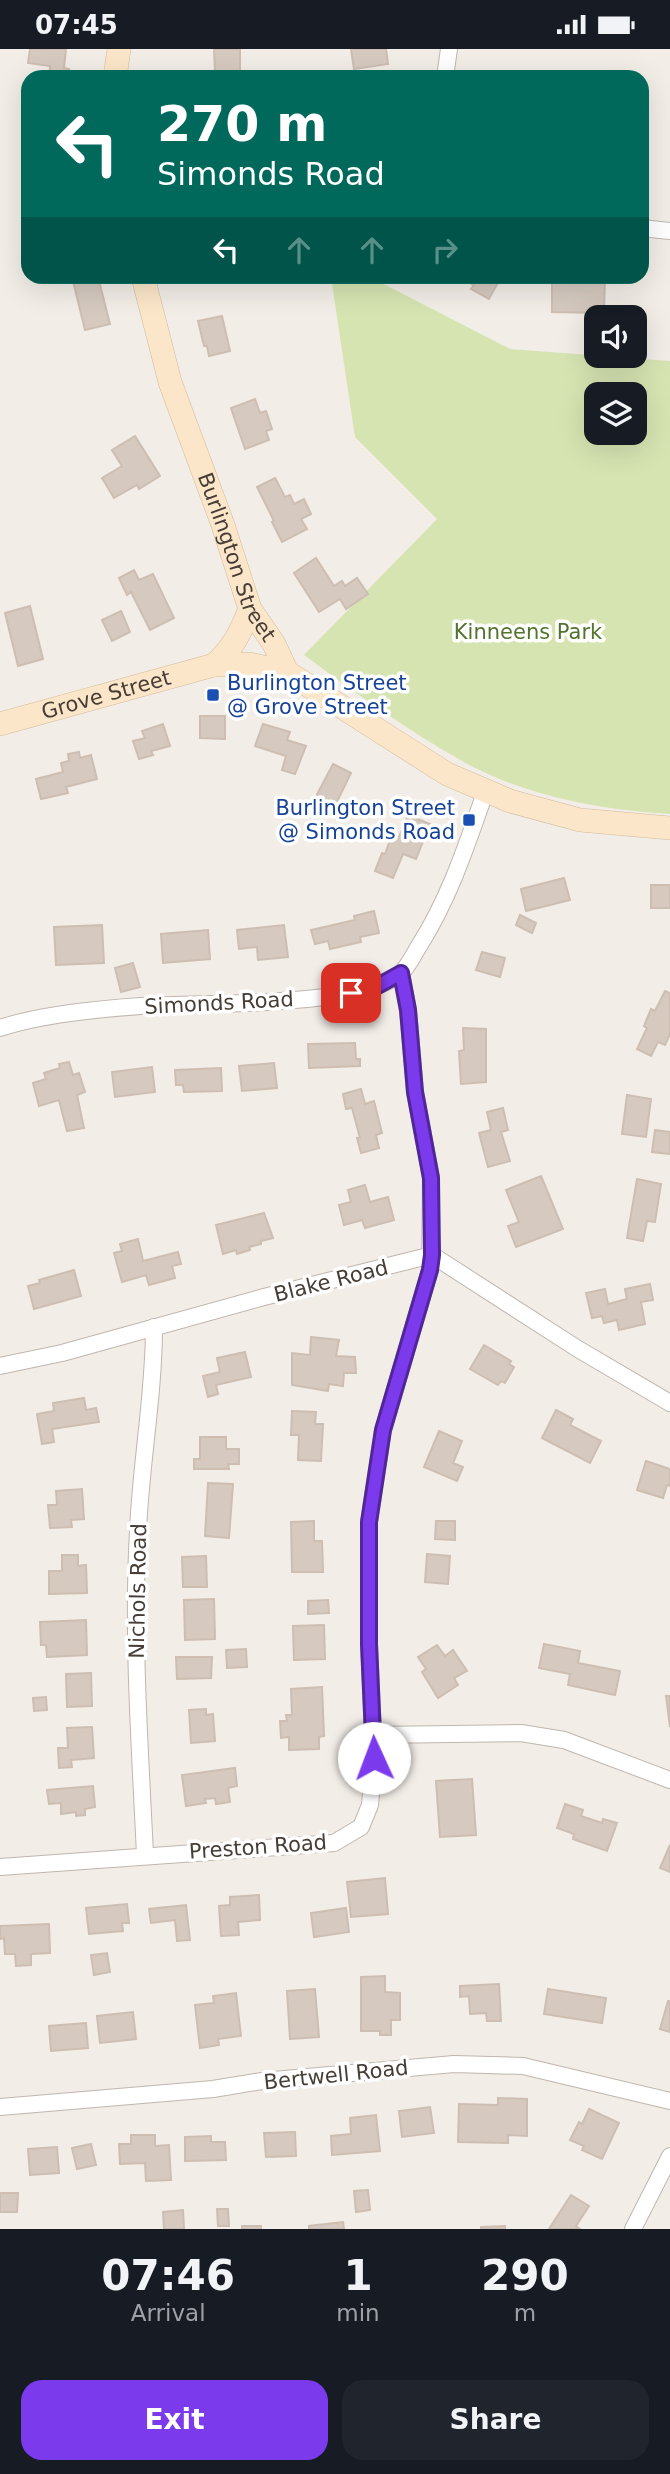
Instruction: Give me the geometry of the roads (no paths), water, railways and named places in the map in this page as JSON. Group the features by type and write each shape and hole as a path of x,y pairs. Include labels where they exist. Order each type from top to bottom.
{"main road":[{"path":"116,70 119,49"},
{"name":"Burlington Street","path":"146,284 170,382 223,525 250,609 274,644 287,672"},
{"path":"214,665 225,656 240,636 250,609"},
{"name":"Grove Street","path":"0,724 214,665 249,664 287,672"},
{"path":"287,672 447,774 510,801 580,820 670,828"}],"street":[{"path":"446,70 449,49"},
{"path":"649,229 670,231"},
{"path":"401,973 429,929 457,874 486,790"},
{"name":"Simonds Road","path":"0,1028 24,1020 139,1006 327,998 374,988 401,973"},
{"name":"Preston Road","path":"0,1867 334,1843 361,1827 370,1805 374,1758 369,1644 369,1522 383,1430 430,1270 432,1255 431,1178 415,1092 408,1010 401,973"},
{"path":"432,1255 578,1349 670,1403"},
{"name":"Blake Road","path":"0,1366 62,1353 432,1255"},
{"name":"Nichols Road","path":"145,1855 135,1630 138,1530 146,1431 154,1377 154,1327"},
{"path":"374,1735 521,1733 564,1740 670,1780"},
{"name":"Bertwell Road","path":"0,2107 213,2089 317,2076 454,2064 523,2066 670,2101"},
{"path":"633,2229 670,2156"}],"place":[{"name":"Burlington Street @ Grove Street","path":"213,695"},
{"name":"Burlington Street @ Simonds Road","path":"469,820"}],"park label":[{"name":"Kinneens Park","path":"528,632"}]}
